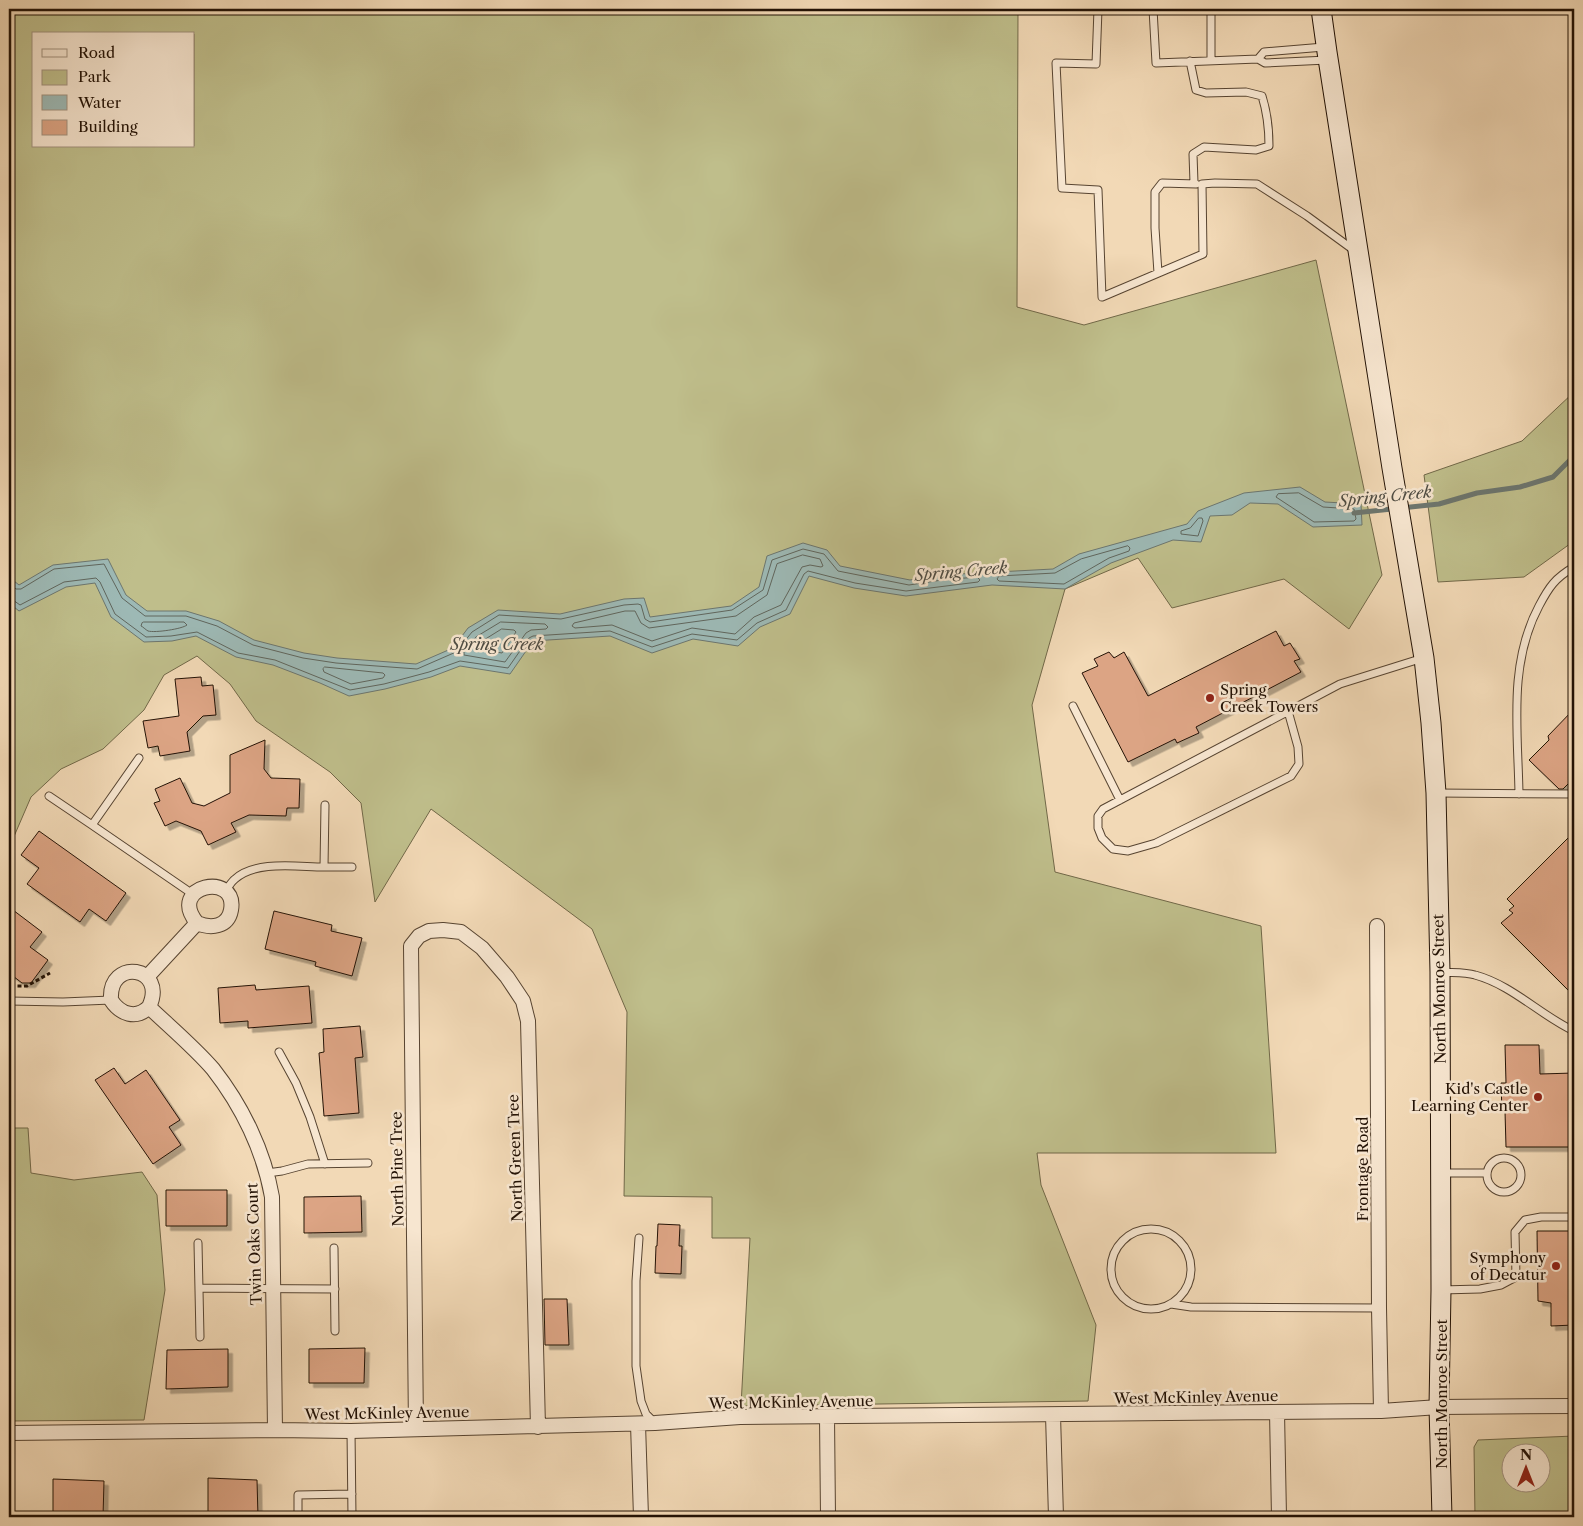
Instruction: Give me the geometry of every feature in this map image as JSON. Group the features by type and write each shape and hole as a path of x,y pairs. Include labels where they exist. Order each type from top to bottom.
{"street":[{"name":"North Monroe Street","path":"1321,9 1392,468 1424,658 1431,723 1436,793 1440,972 1442,1290 1438,1407 1442,1517"},
{"path":"206,886 219,888 225,892 231,904 229,917 224,922 211,927 197,923 191,912 190,905 194,895 196,891 206,886"},
{"path":"147,977 197,923"},
{"name":"Frontage Road","path":"1377,926 1380,1411"},
{"name":"North Green Tree","path":"444,930 462,932 482,948 523,1001 528,1021 538,1427"},
{"name":"North Pine Tree","path":"416,1429 411,946 419,936 429,931 444,930"},
{"path":"126,972 140,973 147,977 154,990 154,997 149,1008 142,1014 125,1014 119,1011 111,1000 112,986 115,980 126,972"},
{"name":"Twin Oaks Court","path":"149,1008 202,1058 228,1091 244,1119 267,1173 272,1197 275,1430"},
{"name":"West McKinley Avenue","path":"9,1433 352,1431 638,1424 740,1418 1380,1411 1438,1407 1574,1406"},
{"path":"1277,1412 1279,1517"},
{"path":"1053,1415 1056,1517"},
{"path":"827,1417 828,1517"},
{"path":"638,1424 641,1517"}],"lane":[{"path":"1098,9 1096,64 1056,63 1062,188 1098,190 1102,297 1203,254 1202,184"},
{"path":"1154,9 1156,63 1258,58 1265,63 1327,53"},
{"path":"1211,9 1211,59"},
{"path":"1258,58 1264,52 1327,53"},
{"path":"1190,61 1196,90 1206,93 1246,92 1262,96 1266,108 1269,134 1269,146 1256,150 1204,147 1193,154 1194,184"},
{"path":"1158,273 1155,192 1162,183 1257,184 1307,216 1358,253"},
{"path":"1520,794 1517,688 1518,669 1525,639 1534,614 1546,592 1555,579 1574,567"},
{"path":"1288,711 1298,747 1298,764 1291,776 1156,843 1128,851 1113,849 1102,838 1098,828 1098,816 1103,809 1288,711 1340,684 1424,658"},
{"path":"1073,706 1120,800"},
{"path":"92,825 139,758"},
{"path":"1436,793 1574,794"},
{"path":"49,796 194,895"},
{"path":"324,867 325,805"},
{"path":"225,892 235,878 253,869 267,867 352,867"},
{"path":"1440,972 1475,975 1494,983 1516,994 1545,1015 1574,1031"},
{"path":"9,1001 63,1002 111,1000"},
{"path":"279,1052 296,1083 310,1117 325,1164"},
{"path":"1503,1158 1514,1161 1519,1165 1522,1176 1518,1186 1509,1192 1503,1193 1493,1189 1487,1179 1487,1173 1492,1163 1503,1158"},
{"path":"267,1173 308,1164 368,1163"},
{"path":"1440,1173 1487,1173"},
{"path":"1442,1290 1480,1289 1501,1285 1516,1277 1515,1232 1525,1220 1541,1217 1574,1217"},
{"path":"1171,1304 1180,1297 1190,1280 1191,1261 1186,1249 1178,1239 1167,1232 1154,1229 1142,1230 1129,1236 1119,1245 1113,1257 1111,1271 1114,1284 1120,1296 1131,1304 1144,1309 1157,1309 1171,1304 1191,1307 1378,1308"},
{"path":"639,1238 636,1281 636,1366 641,1401 646,1414 655,1423"},
{"path":"198,1243 200,1337"},
{"path":"334,1248 335,1331"},
{"path":"199,1288 334,1289"},
{"path":"352,1431 352,1517"},
{"path":"298,1517 298,1495 352,1494"}],"path":[{"path":"11,986 27,986 50,973"}],"green space":[{"path":"9,9 1018,9 1017,307 1084,325 1316,260 1382,575 1349,629 1284,579 1172,608 1138,558 1065,589 1032,705 1055,872 1261,926 1276,1153 1037,1153 1041,1185 1096,1325 1088,1401 741,1406 750,1238 712,1238 712,1197 624,1196 627,1012 592,929 431,809 375,902 361,803 330,772 256,721 230,684 197,656 164,675 144,710 103,749 61,769 31,797 9,848"},
{"path":"1574,392 1574,541 1524,577 1438,582 1424,475 1522,441"},
{"path":"9,1128 28,1128 31,1173 74,1180 142,1172 157,1195 165,1290 144,1420 9,1421"},
{"path":"1574,1436 1574,1517 1475,1517 1474,1447 1478,1440"}],"water":[{"name":"Spring Creek","path":"1300,487 1325,502 1361,504 1362,525 1313,527 1278,504 1250,503 1232,515 1210,516 1201,542 1173,540 1111,563 1065,589 992,585 906,596 854,588 809,576 790,614 760,627 738,646 693,639 652,653 610,636 533,641 510,674 460,666 431,677 349,696 273,665 236,657 196,636 172,641 144,642 111,617 95,583 66,587 19,611 9,603 9,577 19,585 53,565 108,559 126,595 147,611 186,611 219,621 254,640 304,653 337,658 416,664 453,648 468,628 498,610 560,614 624,599 644,598 650,617 731,606 759,587 767,556 803,543 827,550 840,566 910,580 941,575 1053,569 1079,554 1187,524 1198,511 1244,493"}],"building":[{"name":"Spring Creek Towers","path":"1276,631 1284,646 1290,643 1300,659 1294,661 1301,672 1196,727 1199,733 1177,743 1175,739 1128,762 1082,673 1098,666 1094,659 1109,652 1114,658 1124,652 1148,696"},
{"path":"201,677 202,686 213,685 216,715 203,716 187,732 190,751 160,756 158,746 148,748 143,721 179,716 175,679"},
{"path":"1574,709 1574,778 1563,789 1559,789 1529,760 1549,740 1548,736"},
{"path":"265,740 264,769 271,778 300,779 299,808 287,808 286,816 249,815 231,823 236,832 208,845 201,831 176,821 165,826 154,803 160,801 155,789 180,778 192,803 204,806 230,793 230,755"},
{"path":"39,831 126,893 106,921 89,909 80,922 27,884 39,868 21,855"},
{"path":"1574,832 1574,996 1501,923 1513,913 1509,910 1514,906 1507,899"},
{"path":"9,907 42,932 30,947 48,960 31,983 22,983 9,973"},
{"path":"274,911 332,925 331,931 362,938 352,976 315,966 316,962 265,949"},
{"path":"255,985 256,990 309,986 312,1023 248,1028 248,1021 220,1023 218,988"},
{"path":"360,1026 363,1057 355,1058 359,1113 324,1116 319,1053 324,1052 323,1029"},
{"name":"Kid's Castle Learning Center","path":"1505,1045 1539,1045 1540,1074 1574,1073 1574,1147 1506,1147 1505,1111 1502,1112 1501,1083 1506,1083"},
{"path":"114,1068 125,1084 146,1070 180,1120 169,1127 181,1145 153,1164 95,1080"},
{"path":"166,1190 227,1190 227,1226 166,1226"},
{"path":"361,1196 362,1232 304,1233 304,1197"},
{"path":"658,1224 680,1225 679,1246 682,1246 681,1274 655,1273"},
{"name":"Symphony of Decatur","path":"1537,1231 1574,1231 1574,1325 1551,1326 1551,1303 1538,1301"},
{"path":"544,1299 567,1299 569,1345 545,1345"},
{"path":"365,1348 364,1383 309,1383 309,1349"},
{"path":"228,1349 228,1387 166,1389 167,1350"},
{"path":"208,1478 257,1480 258,1517 208,1517"},
{"path":"53,1479 104,1481 103,1517 53,1517"}],"waterway":[{"name":"Spring Creek","path":"1354,513 1439,504 1477,493 1520,487 1553,477 1574,456"}],"place":[{"name":"Spring Creek Towers","path":"1210,698"},
{"name":"Kid's Castle Learning Center","path":"1538,1097"},
{"name":"Symphony of Decatur","path":"1556,1266"}]}
